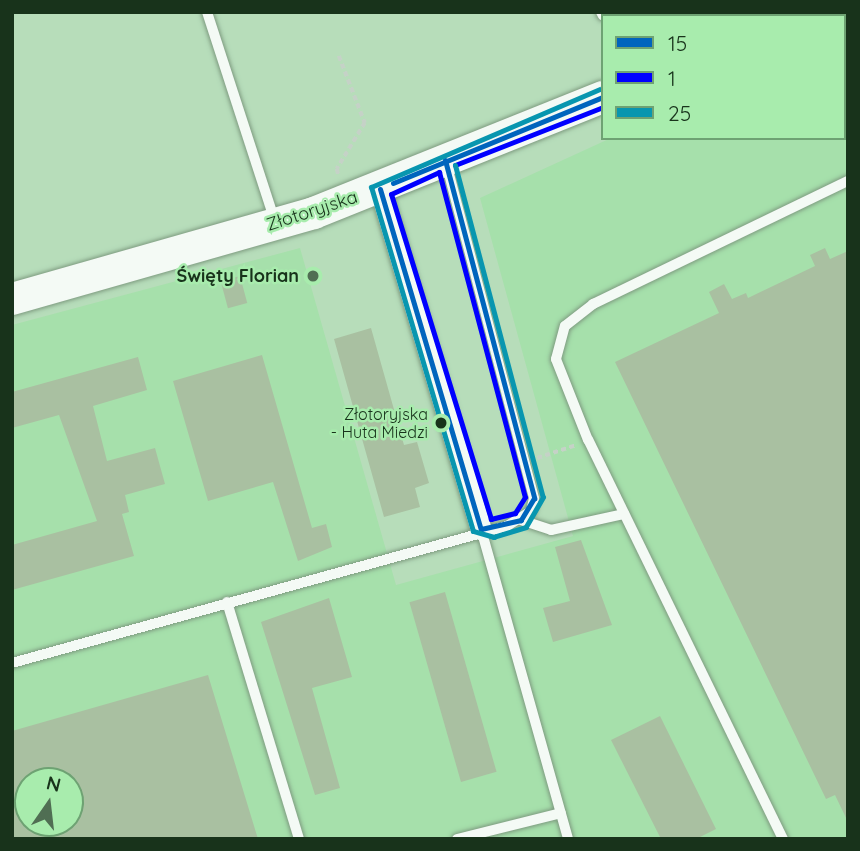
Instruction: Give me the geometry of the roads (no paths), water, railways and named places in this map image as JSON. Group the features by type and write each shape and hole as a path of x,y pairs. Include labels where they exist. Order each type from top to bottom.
{"main road":[{"name":"Złotoryjska","path":"12,299 276,223 380,189 601,98"}],"street":[{"path":"380,189 481,529"}],"lane":[{"path":"207,12 276,223"},
{"path":"445,160 534,498 521,520"},
{"path":"783,839 624,514 556,359 565,326 593,304 848,181"},
{"path":"12,663 481,529 521,520 551,530 624,514"},
{"path":"481,529 568,839"},
{"path":"227,602 299,839"},
{"path":"457,839 561,813"}],"place":[{"name":"Święty Florian","path":"313,276"},
{"name":"Złotoryjska - Huta Miedzi","path":"441,423"}]}
